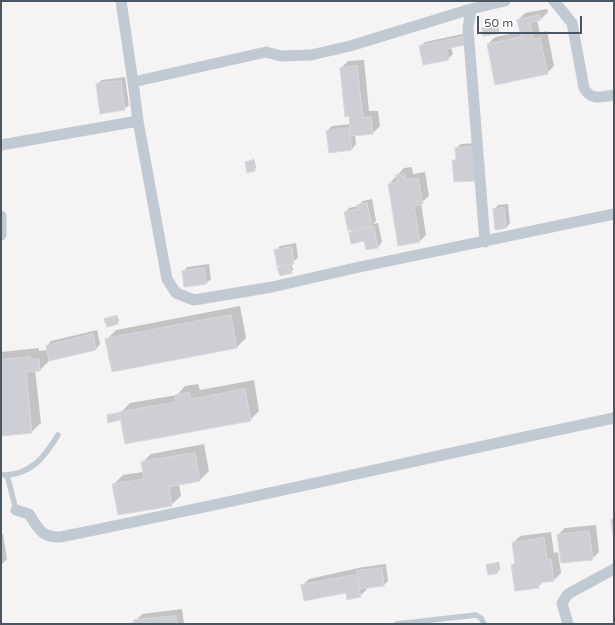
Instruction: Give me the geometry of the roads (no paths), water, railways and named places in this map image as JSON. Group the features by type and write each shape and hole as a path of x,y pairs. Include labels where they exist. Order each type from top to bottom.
{"street":[{"path":"121,1 138,121 167,279 176,293 194,300 272,287 355,268 614,214"},
{"path":"133,82 266,52 280,56 311,55 330,51 471,9 505,1"},
{"path":"554,1 572,23 586,94 592,97 600,98 614,95"},
{"path":"471,9 468,28 485,242"},
{"path":"1,145 138,121"},
{"path":"1,216 1,235"},
{"path":"16,510 29,514 42,534 51,538 60,537 206,508 398,464 614,418"},
{"path":"568,624 562,603 568,594 614,569"}],"lane":[{"path":"16,510 4,475 21,473 32,467 45,456 58,435"},
{"path":"397,624 476,615 481,618 484,624"}]}
